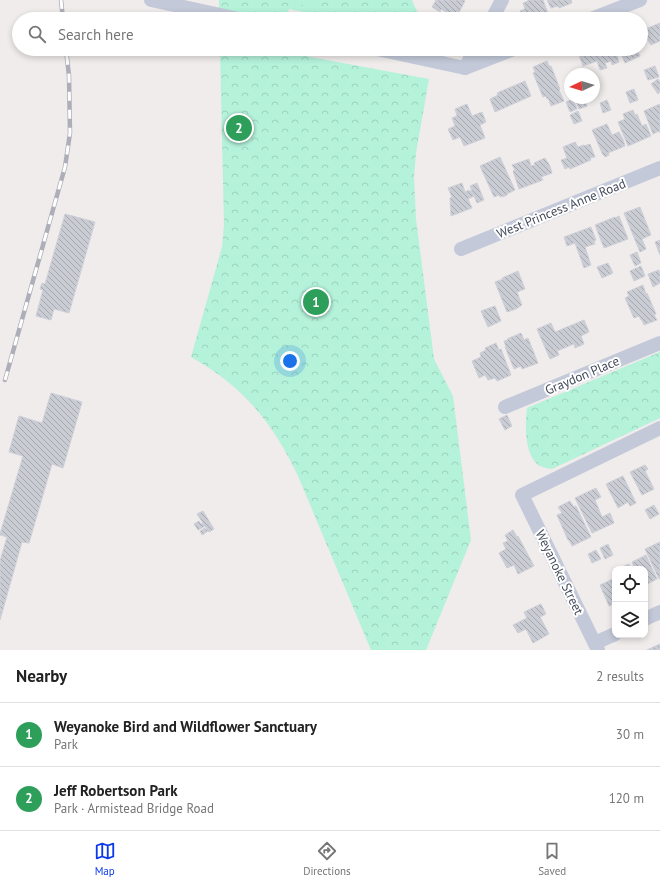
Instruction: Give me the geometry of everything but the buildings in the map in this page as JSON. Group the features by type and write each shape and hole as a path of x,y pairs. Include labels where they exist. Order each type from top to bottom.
{"street":[{"path":"151,0 207,12"},
{"path":"496,12 502,0"},
{"path":"609,12 640,0"},
{"path":"409,56 465,68 496,56"},
{"path":"465,68 471,56"},
{"name":"West Princess Anne Road","path":"461,249 660,168"},
{"name":"Graydon Place","path":"505,407 660,343"},
{"name":"Weyanoke Street","path":"597,647 522,495 660,428"},
{"path":"648,618 660,612"},
{"path":"597,647 612,636"}],"green space":[{"path":"219,0 412,0 418,12 304,12 289,9 288,12 219,12"},
{"path":"275,0 318,0 314,7"},
{"path":"220,56 305,56 429,79 416,153 414,177 416,219 434,359 453,396 471,540 426,650 371,650 298,476 281,445 252,404 240,392 212,370 191,357 222,247 224,225"},
{"path":"660,352 660,418 552,469 544,468 535,461 528,448 526,431 527,408"}],"railway":[{"path":"61,0 62,12"},
{"path":"5,380 65,167 70,133 69,76 67,56"}],"place":[{"name":"Jeff Robertson Park","path":"239,128"},
{"name":"Weyanoke Bird and Wildflower Sanctuary","path":"316,302"}]}
